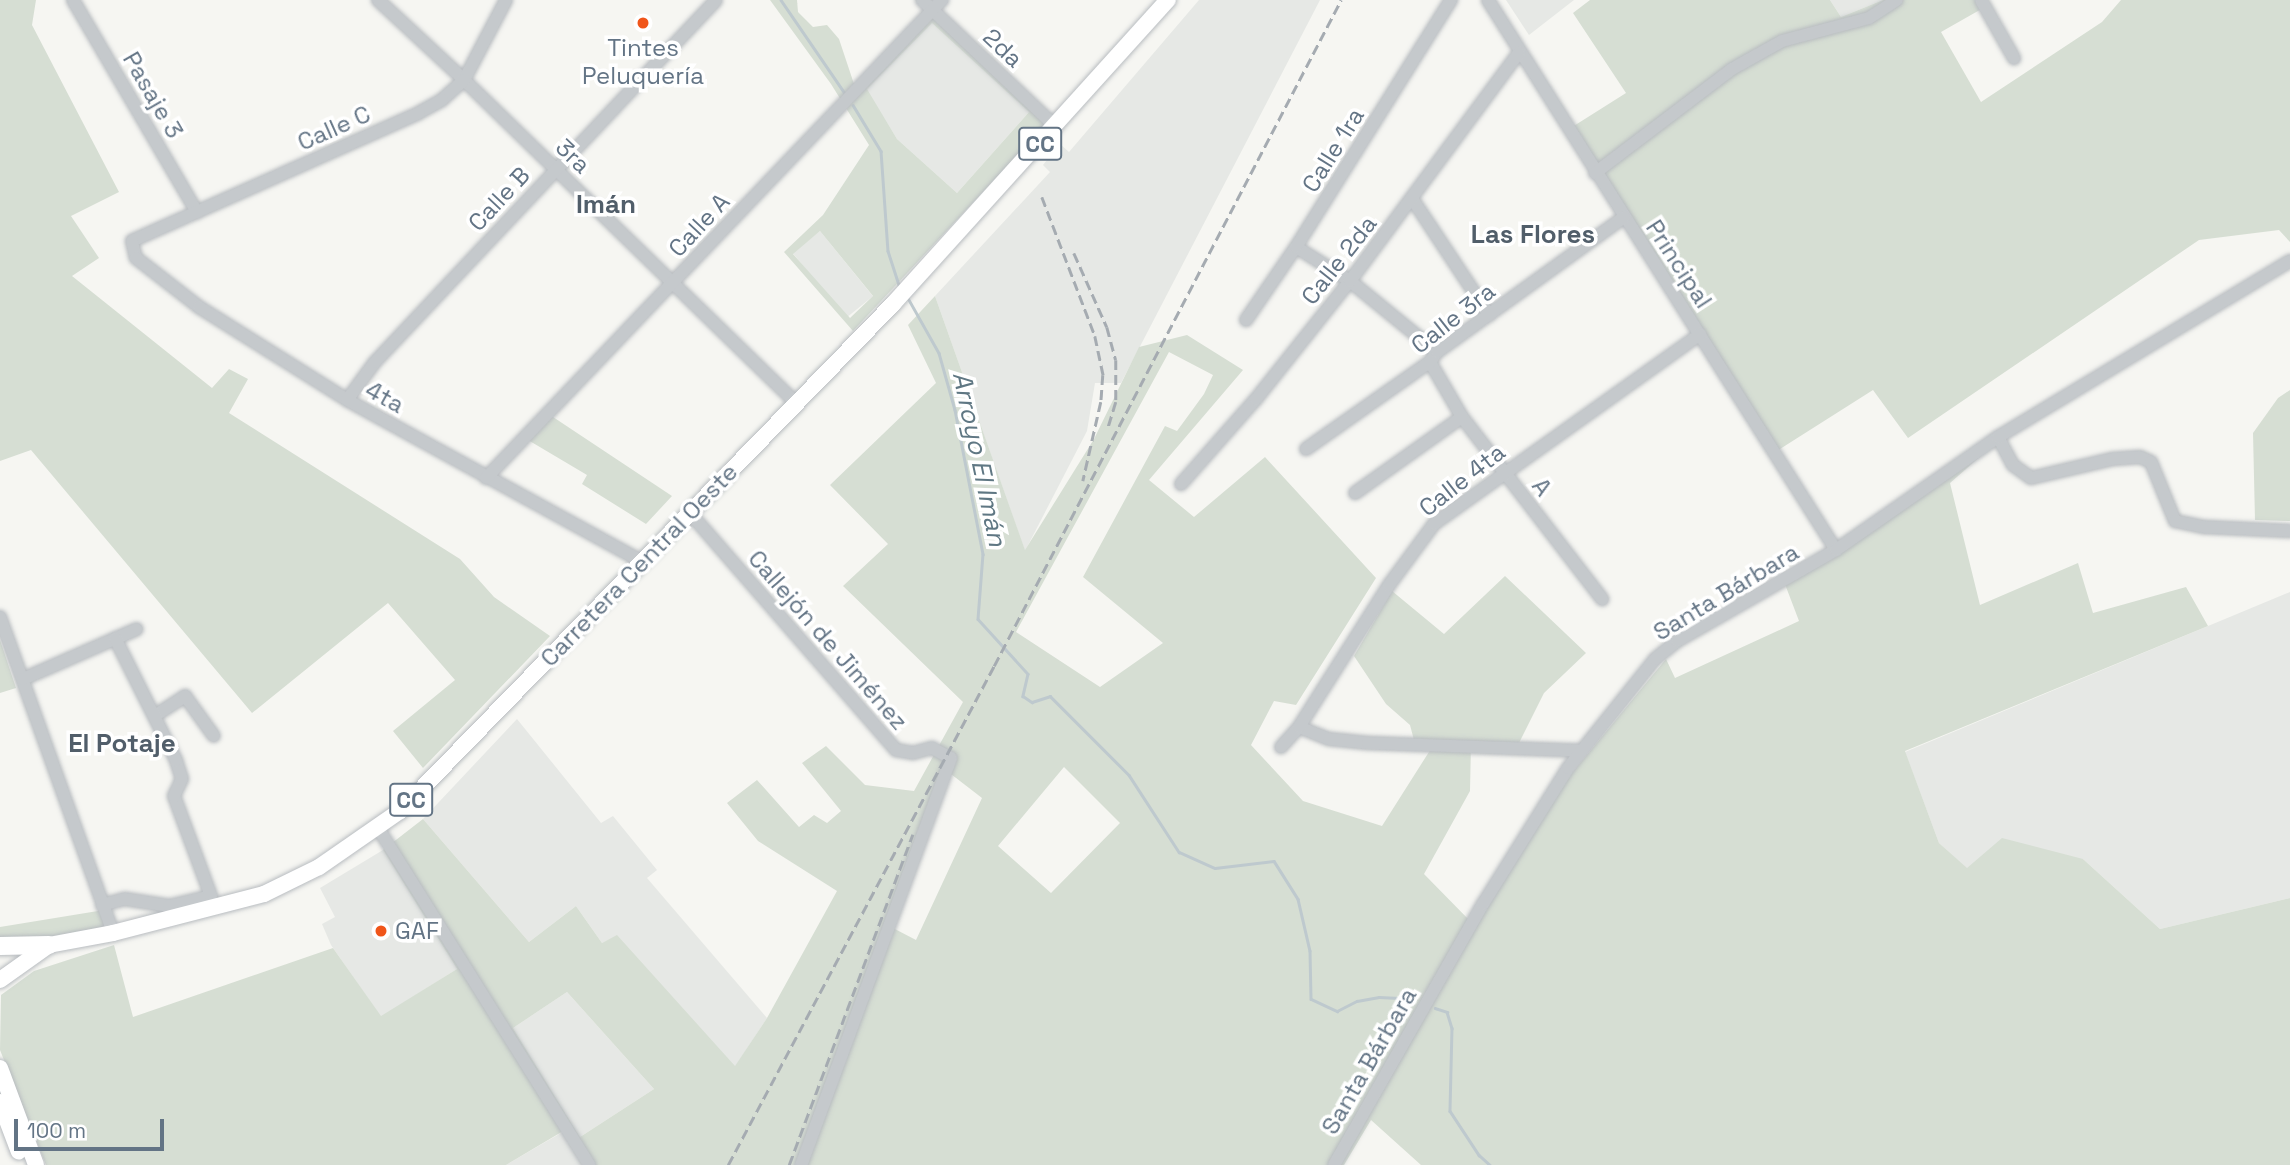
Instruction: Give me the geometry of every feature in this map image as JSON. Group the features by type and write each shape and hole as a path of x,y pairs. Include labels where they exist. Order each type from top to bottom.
{"highway":[{"path":"0,947 49,945"}],"main road":[{"name":"Carretera Central Oeste","path":"0,954 113,933 221,908 264,894 319,867 378,828 429,782 641,561 894,304 1168,0"},
{"path":"0,980 49,945"},
{"path":"0,1068 36,1165"},
{"path":"0,1102 24,1165"}],"street":[{"name":"Pasaje 3","path":"73,0 197,212"},
{"name":"3ra","path":"377,0 464,80 796,403"},
{"name":"Calle C","path":"132,241 419,113 442,100 464,80 506,0"},
{"name":"Calle B","path":"347,400 375,362 716,0"},
{"name":"2da","path":"922,0 1056,127"},
{"name":"Calle A","path":"486,478 942,0"},
{"name":"Calle 1ra","path":"1246,320 1296,247 1451,0"},
{"name":"Principal","path":"1488,0 1519,53 1836,550"},
{"path":"1595,173 1731,69 1782,41 1870,19 1897,0"},
{"path":"1987,2 2014,58"},
{"name":"Calle 2da","path":"1181,484 1256,399 1350,281 1413,200 1519,53"},
{"path":"1413,200 1489,315"},
{"name":"Calle 3ra","path":"1306,449 1624,217"},
{"name":"4ta","path":"132,241 136,258 199,307 347,400 641,561"},
{"name":"A","path":"1296,247 1350,281 1434,357 1462,417 1602,600"},
{"name":"Santa Bárbara","path":"1334,1165 1483,904 1568,768 1656,659 1677,641 1836,550 1998,438 2290,261"},
{"name":"Calle 4ta","path":"1281,747 1299,727 1389,585 1434,524 1700,334"},
{"path":"1355,493 1462,417"},
{"path":"1998,438 2013,465 2022,475 2031,478 2112,459 2140,457 2151,462 2175,521 2203,527 2290,531"},
{"name":"Callejón de Jiménez","path":"690,513 896,750 913,753 932,748 951,758 801,1165"},
{"path":"0,617 113,933"},
{"path":"23,679 137,629"},
{"path":"102,905 125,899 169,906 211,896 174,796 182,779 156,715 115,638"},
{"path":"156,715 185,696 214,736"},
{"path":"1299,727 1329,739 1368,743 1583,751"},
{"path":"378,828 589,1165"}],"shaded area":[{"path":"0,0 36,0 32,25 119,192 71,216 99,258 72,276 212,388 229,369 248,379 229,413 460,559 494,597 550,636 423,768 393,731 455,680 388,603 252,713 31,450 0,461"},
{"path":"770,0 797,0 798,12 813,27 827,25 839,39 854,84 931,6 1051,119 853,331 784,252 823,215 869,145 831,84","holes":["932,23 1029,112 957,193 897,139 867,89","820,231 873,296 850,318 793,254"]},
{"path":"1199,0 1320,0 1121,383 1095,383 1087,431 1025,551 935,296 1050,172 1043,165 1060,144 1069,152"},
{"path":"1506,0 1574,0 1529,35"},
{"path":"1590,0 1830,0 1841,17 1883,0 1981,0 1985,7 1941,32 1981,102 2102,22 2121,0 2290,0 2290,242 2279,230 2199,240 1908,438 1873,390 1777,451 1569,129 1626,93 1573,13"},
{"path":"1830,0 1883,0 1841,17"},
{"path":"932,22 1029,112 957,193 897,139 866,89"},
{"path":"820,231 873,296 846,318 793,253"},
{"path":"935,296 1025,550 1094,439 1139,347 1187,335 1243,370 1149,480 1194,517 1265,457 1376,578 1296,705 1274,701 1251,745 1303,801 1382,826 1434,744 1415,744 1410,725 1386,704 1354,656 1392,591 1444,634 1505,576 1586,653 1544,693 1518,745 1471,743 1470,791 1424,874 1473,924 1572,773 1666,659 1675,678 1799,621 1783,579 1991,447 1950,483 1980,605 2078,563 2093,613 2186,587 2208,626 1905,751 1939,843 1967,868 2002,838 2083,859 2160,929 2290,898 2290,1165 1421,1165 1371,1120 1344,1165 591,1165 565,1130 506,1165 46,1165 0,1050 1,995 34,971 114,945 133,1017 333,948 381,1016 457,969 383,850 423,819 529,942 576,906 602,943 617,935 735,1066 767,1018 837,891 758,841 727,803 757,780 799,827 814,815 827,823 841,811 802,763 826,746 865,785 914,791 963,702 843,586 888,544 830,485 936,383 908,325","holes":["1169,352 1213,375 1204,394 1177,431 1165,426 1083,577 1163,643 1100,687 1016,632","1064,767 1120,823 1051,893 998,846","947,771 982,798 916,940 891,927","567,992 654,1089 580,1137 513,1028"]},
{"path":"2290,390 2290,521 2255,520 2253,433 2278,398"},
{"path":"550,415 672,496 646,524 582,484 587,475 528,440"},
{"path":"2290,592 2290,898 2160,929 2083,859 1967,869 1939,843 1905,752"},
{"path":"0,640 16,688 0,693"},
{"path":"517,719 601,823 613,816 657,870 647,878 767,1018 735,1067 617,936 602,943 576,906 529,942 423,819"},
{"path":"383,850 457,969 381,1017 331,945 322,924 335,917 320,888"},
{"path":"104,910 113,933 0,946 0,927"},
{"path":"567,992 654,1089 580,1137 513,1028"},
{"path":"566,1130 591,1165 506,1165"}],"waterway":[{"name":"Arroyo El Imán","path":"781,0 844,92"},
{"name":"Arroyo El Imán","path":"853,105 881,151 888,251 900,287"},
{"name":"Arroyo El Imán","path":"908,298 939,353 955,410 983,554 978,619 1028,674 1023,696 1032,702 1050,696 1129,775 1179,852 1215,868 1274,861 1298,899 1310,951 1311,999 1337,1011 1357,1001 1379,997 1414,999"},
{"name":"Arroyo El Imán","path":"1435,1008 1447,1012 1452,1028 1450,1111 1479,1155 1490,1165"}],"railway":[{"path":"728,1165 994,666 1341,0"},
{"path":"1042,197 1095,336 1103,375 1101,402 1083,481"},
{"path":"1074,253 1107,327 1116,360 1116,402 1108,429"},
{"path":"789,1165 913,834"}],"place":[{"name":"Tintes Peluquería","path":"643,23"},
{"name":"GAF","path":"381,931"}],"district":[{"name":"Imán","path":"606,205"},
{"name":"Las Flores","path":"1533,235"},
{"name":"El Potaje","path":"122,744"}]}
